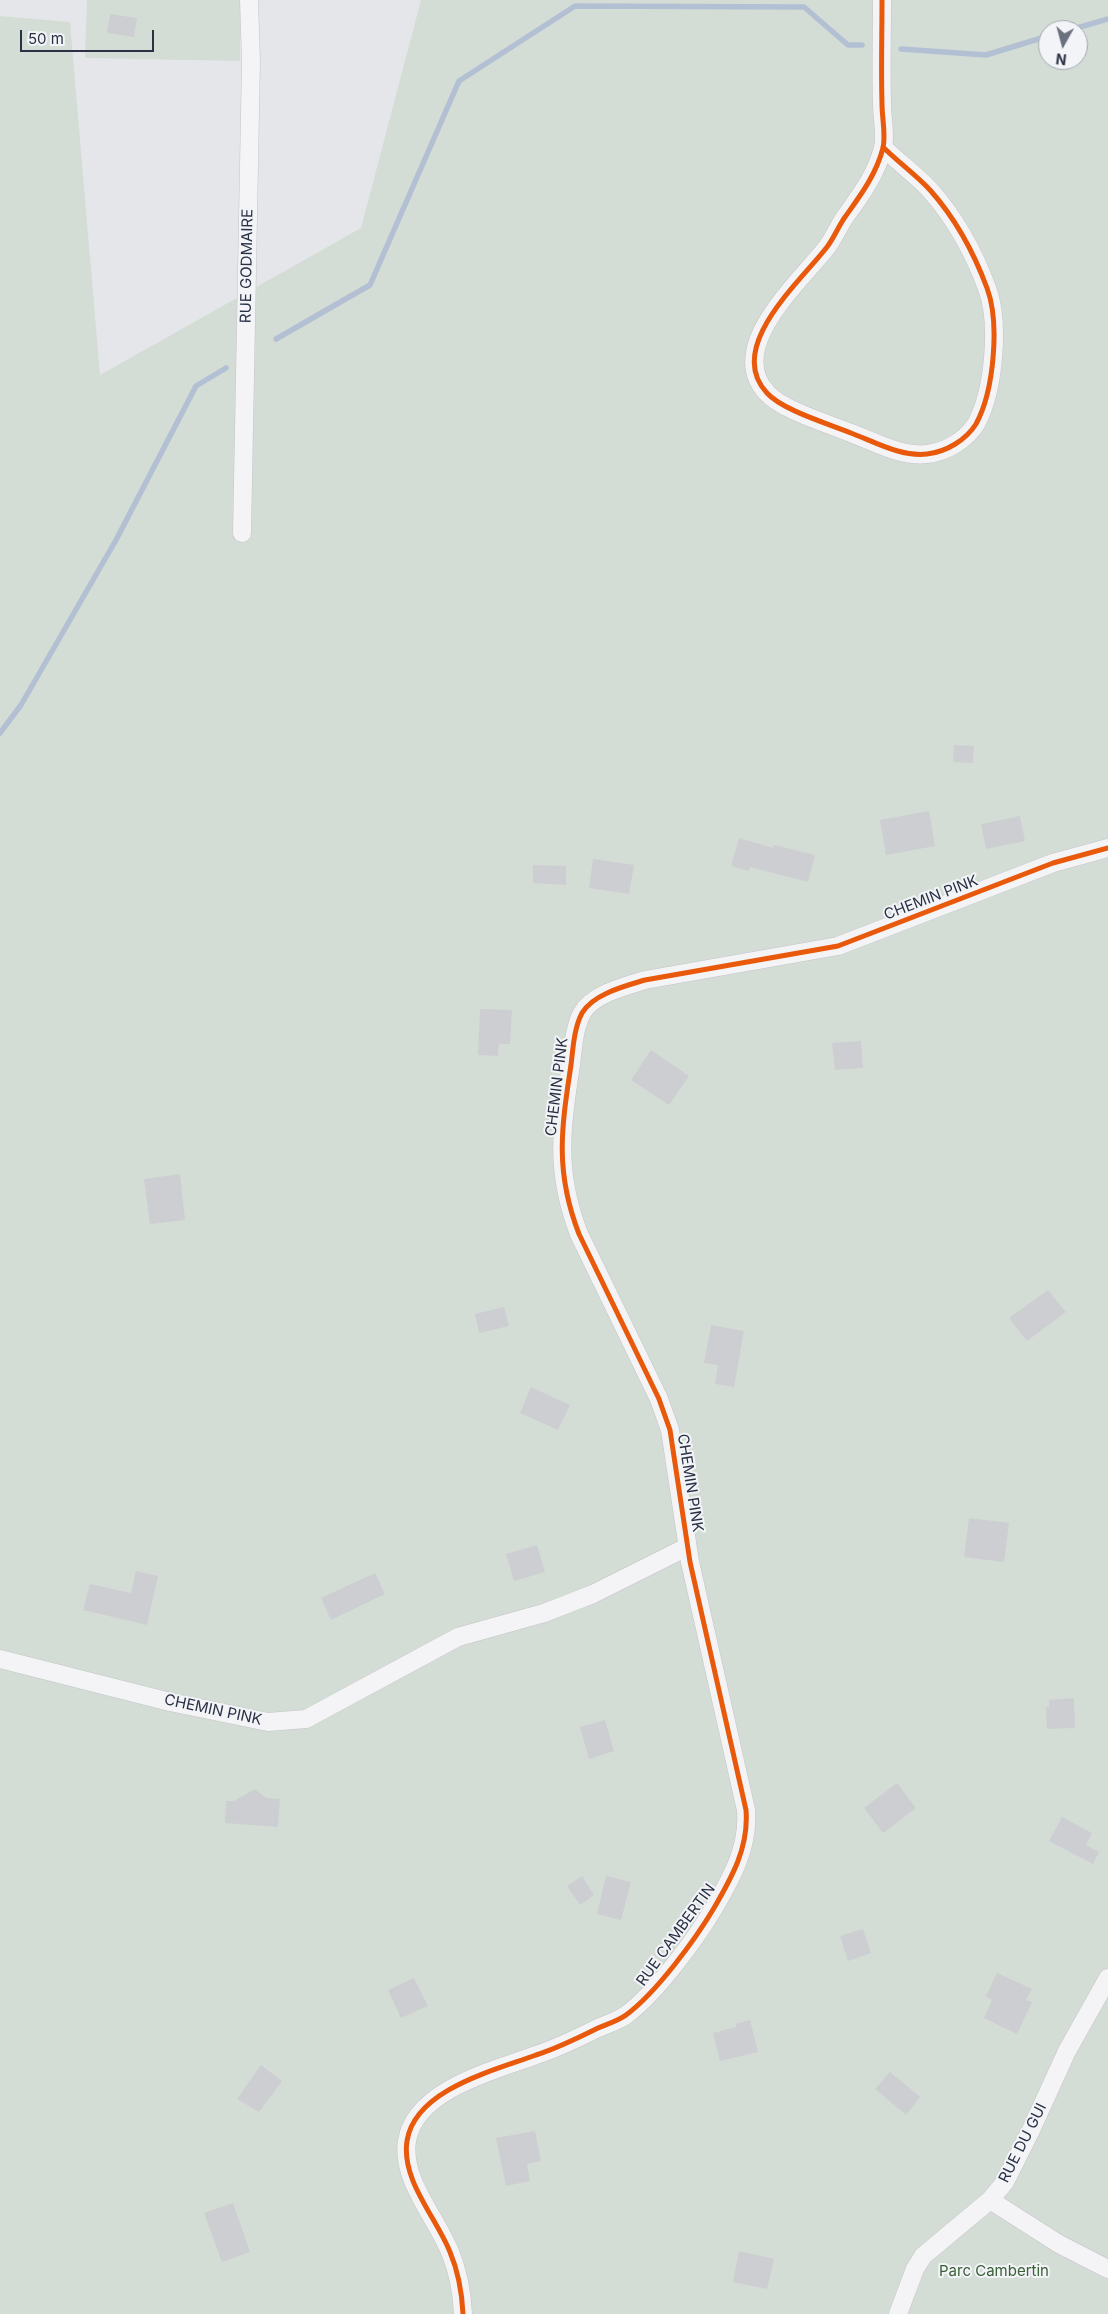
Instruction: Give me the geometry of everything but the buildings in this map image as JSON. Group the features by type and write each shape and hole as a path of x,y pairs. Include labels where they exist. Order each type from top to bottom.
{"street":[{"name":"RUE GODMAIRE","path":"242,533 251,61 249,0"},
{"path":"882,0 883,147 860,197 828,246 798,279 770,316 761,332 754,356 754,367 759,382 767,395 790,408 890,448 914,455 929,454 941,451 961,441 975,425 989,384 994,318 988,291 977,264 947,212 930,189 883,147"},
{"name":"CHEMIN PINK","path":"0,1659 170,1702 268,1722 306,1719 458,1637 544,1613 593,1594 687,1547 670,1430 659,1399 579,1234 570,1210 563,1180 563,1121 575,1038 581,1014 588,1006 618,988 645,980 838,946 1053,863 1108,848"},
{"name":"RUE CAMBERTIN","path":"463,2314 462,2293 450,2252 410,2171 406,2154 410,2129 430,2104 450,2088 475,2076 570,2042 624,2016 648,1996 708,1918 734,1874 744,1844 747,1826 746,1810 687,1547"},
{"name":"RUE DU GUI","path":"898,2314 915,2269 923,2256 990,2200 1004,2182 1031,2130 1067,2051 1108,1978"},
{"path":"990,2200 1059,2244 1108,2269"}],"green space":[{"path":"87,0 241,0 240,61 85,58"},
{"name":"Parc Cambertin","path":"421,0 1108,0 1108,2314 0,2314 0,16 70,22 100,375 361,228"}],"waterway":[{"path":"276,339 370,285 459,81 575,6 804,7 848,45 862,45"},
{"path":"1088,25 1108,19"},
{"path":"901,49 986,55 1038,39"},
{"path":"0,733 21,705 116,540 196,386 226,368"}],"cycle path":[{"path":"882,0 882,109 884,143 880,158 867,185 829,244 785,296 771,316 760,336 755,356 756,375 767,393 794,411 888,448 917,454 934,453 948,448 967,435 976,424 982,410 991,376 993,357 994,338 991,303 976,262 948,212 925,184 883,147"},
{"path":"463,2314 462,2298 453,2259 414,2184 409,2170 407,2141 413,2123 425,2108 441,2095 460,2084 500,2067 568,2043 620,2019 638,2005 650,1994 674,1965 714,1908 733,1873 745,1837 746,1810 690,1562 670,1430 659,1399 579,1234 566,1191 562,1151 563,1131 574,1039 579,1019 587,1006 601,996 628,985 645,980 838,946 1053,863 1108,848"}]}
